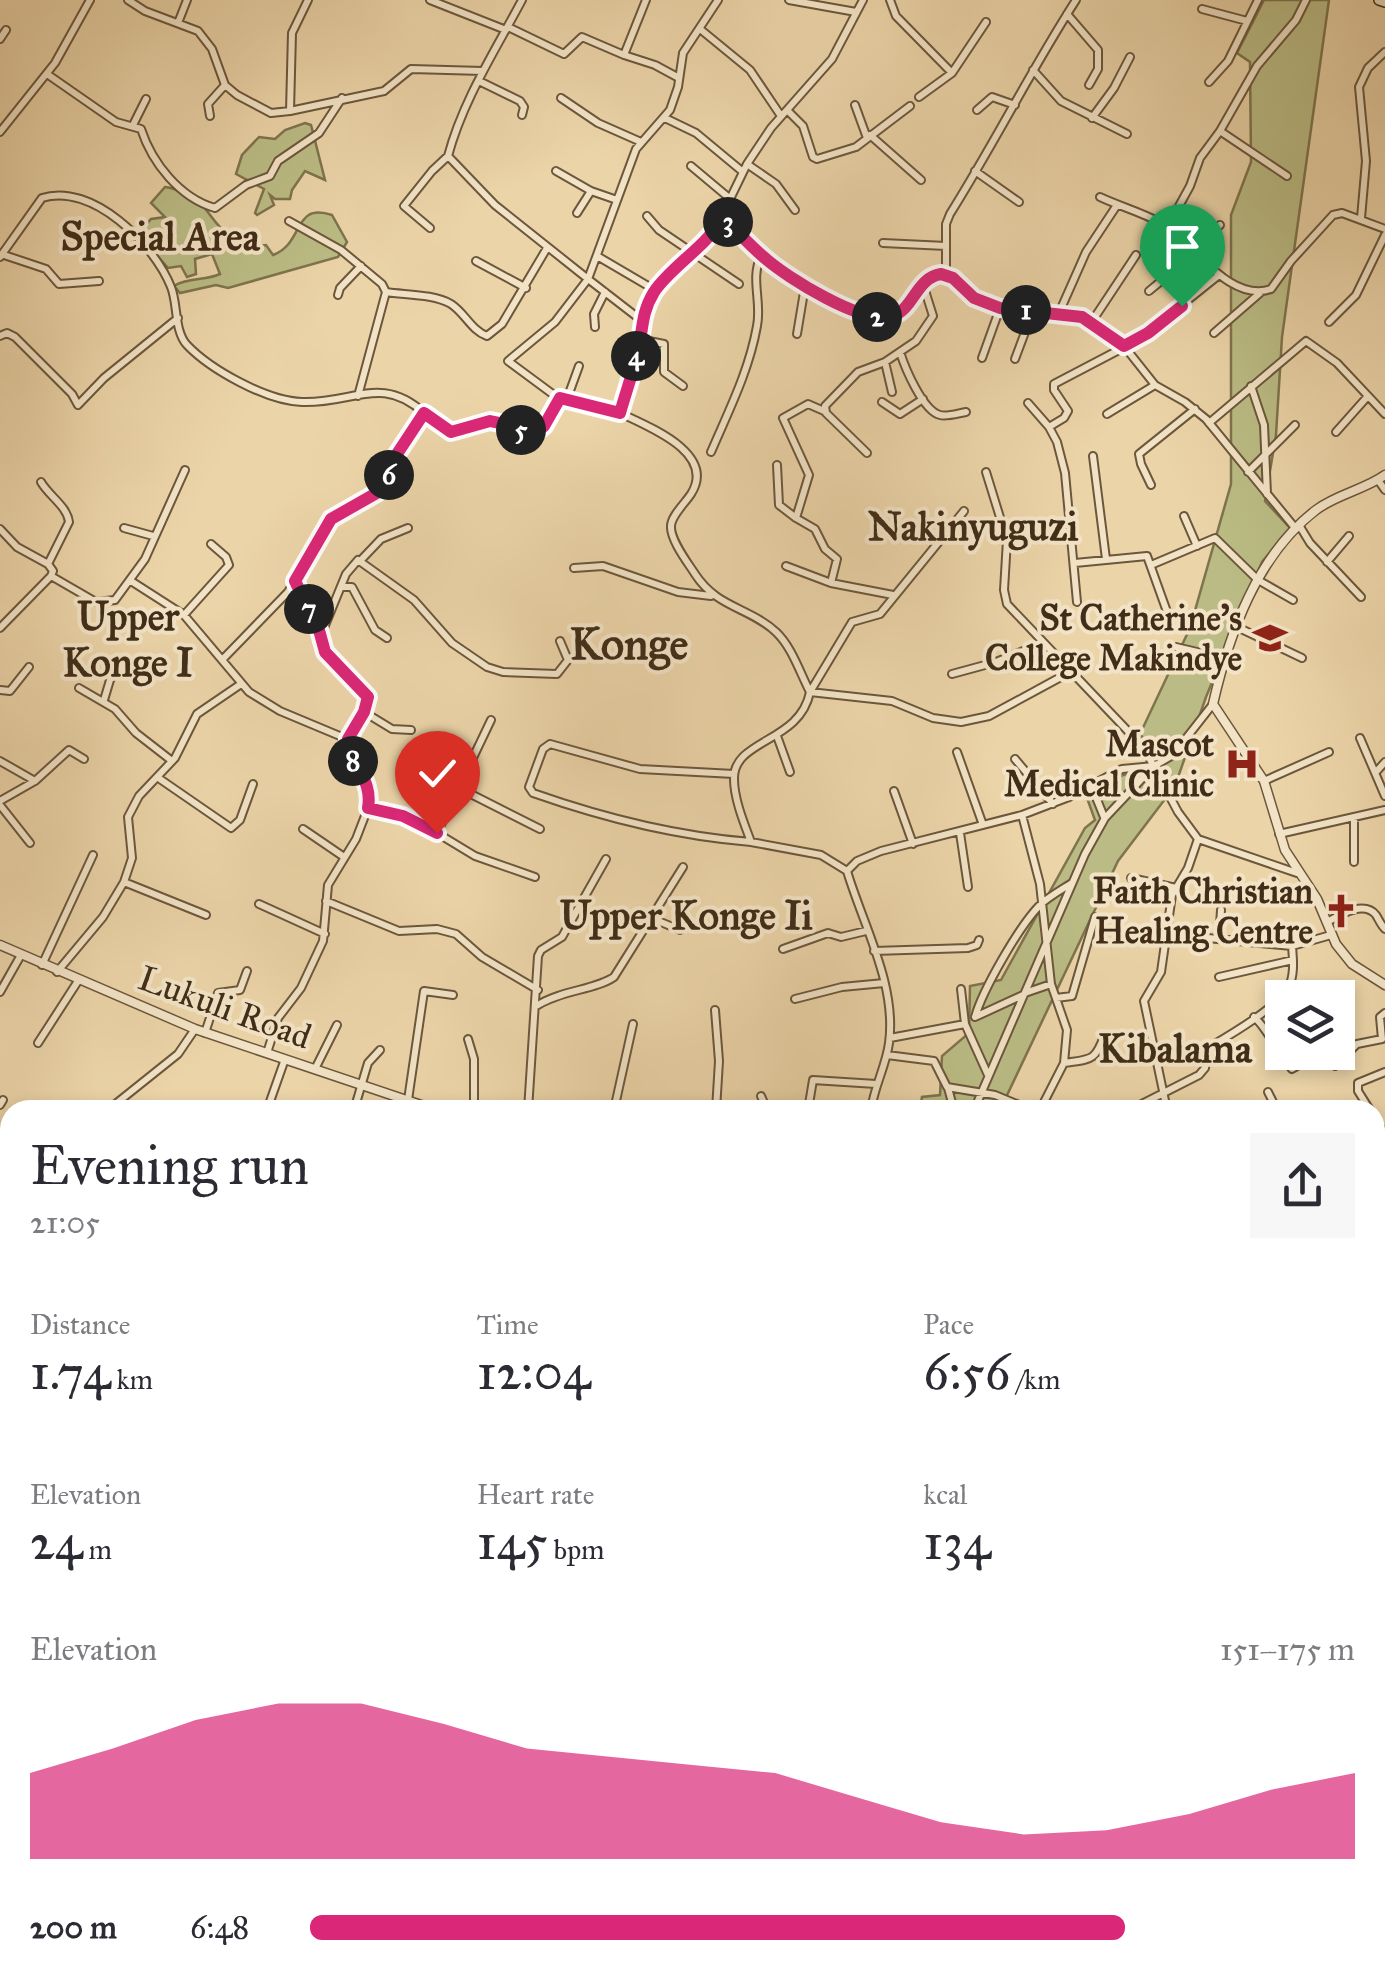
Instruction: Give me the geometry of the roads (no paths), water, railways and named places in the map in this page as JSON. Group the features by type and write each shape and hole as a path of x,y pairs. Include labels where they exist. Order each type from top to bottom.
{"street":[{"path":"0,132 47,74 90,0"},
{"path":"128,0 202,35 215,55 226,85 237,96 270,113 384,91 411,69 483,71"},
{"path":"178,23 188,0"},
{"path":"290,111 292,33 308,0"},
{"path":"430,0 564,54 582,37 679,78"},
{"path":"430,228 404,206 420,183 448,156 483,71 522,0"},
{"path":"624,55 646,0"},
{"path":"712,596 691,567 671,527 696,486 699,473 695,462 679,446 620,413 563,399 508,361 554,322 588,280 641,142 665,118 682,58 718,0"},
{"path":"789,0 856,12"},
{"path":"620,413 641,320 655,290 712,234 745,168 784,113 832,59 864,0"},
{"path":"890,0 896,16 952,72"},
{"path":"946,274 948,220 1076,0"},
{"path":"1209,82 1228,61 1258,0"},
{"path":"1167,228 1198,162 1253,72 1296,20 1306,0"},
{"path":"1202,9 1247,21"},
{"path":"1066,14 1098,48 1098,69 1089,86"},
{"path":"918,97 952,72 986,22"},
{"path":"700,29 750,70 784,113 804,130 814,159 856,147 910,106"},
{"path":"0,39 6,30"},
{"path":"1360,218 1366,153 1360,87 1368,68 1385,52"},
{"path":"1092,118 1130,57"},
{"path":"1033,70 1055,96 1127,134"},
{"path":"47,74 116,122 141,129 165,174 215,208 246,185 270,176 278,160 319,133 342,98"},
{"path":"479,81 520,100 524,107 522,116"},
{"path":"210,116 208,104 226,85"},
{"path":"977,110 992,97 1015,105"},
{"path":"133,125 146,98"},
{"path":"561,98 598,122 641,142"},
{"path":"856,105 868,136 921,180"},
{"path":"665,118 776,184 794,210"},
{"path":"1220,131 1287,176"},
{"path":"448,156 476,188 641,320"},
{"path":"691,166 728,197"},
{"path":"975,171 1019,202"},
{"path":"556,172 617,200"},
{"path":"577,214 591,191"},
{"path":"99,280 58,284 46,269 2,256 42,198 62,197 92,204 122,222 149,250 171,286 186,344 238,380 299,402 378,392 401,394 451,432 490,421 533,432 544,426 580,366"},
{"path":"1100,197 1167,228 1219,276 1261,292"},
{"path":"1060,312 1086,252 1117,205"},
{"path":"1214,333 1261,292 1271,289 1329,216 1342,213 1385,232 1356,294 1329,322"},
{"path":"647,216 659,230 739,284"},
{"path":"721,217 762,256 805,286 845,306 884,317 900,312 922,281 935,274 946,274 974,298 1000,308 1060,312 1091,322 1124,346 1156,385 1195,409 1209,423 1267,495 1361,597"},
{"path":"289,220 361,266 386,292 358,396"},
{"path":"1149,291 1220,224"},
{"path":"883,243 946,246"},
{"path":"386,292 442,300 487,336 498,330 547,248"},
{"path":"1091,322 1136,255"},
{"path":"597,256 655,290"},
{"path":"712,452 739,393 752,350 759,310 756,274 762,256"},
{"path":"476,261 526,288"},
{"path":"338,295 342,284 361,266"},
{"path":"1049,426 1064,418 1068,411 1054,384 1148,333 1219,276"},
{"path":"824,410 834,394 858,372 885,362 924,332 933,316 922,281"},
{"path":"797,334 805,286"},
{"path":"595,327 594,314 605,292"},
{"path":"982,358 1000,308"},
{"path":"1016,359 1034,311"},
{"path":"0,336 6,333 15,337 78,405 104,378 178,318"},
{"path":"639,339 664,344 664,372 683,386"},
{"path":"1209,423 1306,341 1337,362 1385,414"},
{"path":"900,352 906,371 940,416 966,412"},
{"path":"885,362 892,392"},
{"path":"1107,414 1156,385"},
{"path":"1251,386 1264,425 1267,495"},
{"path":"1336,432 1368,396"},
{"path":"882,402 900,414 923,398"},
{"path":"1028,403 1049,426 1065,473 1077,602"},
{"path":"796,518 808,475 784,418 808,404 824,410 867,453"},
{"path":"1151,485 1140,464 1140,454 1195,409"},
{"path":"222,660 295,581 331,519 382,490 397,454 424,413"},
{"path":"1248,472 1295,425"},
{"path":"1092,456 1106,559"},
{"path":"777,464 780,504 816,532 825,549 837,559 831,583"},
{"path":"51,576 104,603 116,600 131,581 185,470"},
{"path":"986,472 1008,548 1005,600 1144,748 1178,812 1198,839 1297,873"},
{"path":"978,1100 1045,940 1105,818 1154,766 1174,756 1213,704 1223,658 1258,580 1297,527 1329,501 1381,478 1385,490"},
{"path":"42,482 50,498 65,510 69,522 48,564"},
{"path":"751,842 734,774 738,762 800,716 852,622 876,618 964,511"},
{"path":"1184,516 1197,546"},
{"path":"127,524 153,536"},
{"path":"321,635 353,562 381,539 408,528"},
{"path":"0,529 17,547 48,564 53,571 0,628"},
{"path":"1327,562 1348,536"},
{"path":"1151,566 1211,539 1218,540 1258,580 1293,600"},
{"path":"184,616 229,565 226,557 210,544"},
{"path":"1076,563 1144,555 1170,620 1168,624 1100,628"},
{"path":"360,560 414,600 452,643 487,667 504,672 557,674 568,660 560,641"},
{"path":"574,568 603,566 678,592 712,596 776,632 810,692"},
{"path":"786,566 831,583 893,595"},
{"path":"131,581 184,616 241,684 280,711 348,739"},
{"path":"268,1053 278,1018 301,988 325,934 328,885 368,808 370,789 352,760 348,739 368,702 365,692 331,661 295,581"},
{"path":"340,588 352,588 374,630 387,638"},
{"path":"1235,626 1302,658"},
{"path":"952,674 1043,644"},
{"path":"1176,646 1223,658"},
{"path":"104,700 110,680 123,660"},
{"path":"0,690 10,691 28,667"},
{"path":"810,692 892,701 933,718 961,722 989,716 1070,672"},
{"path":"56,972 103,917 124,882 132,858 128,817 140,796 172,761 197,714 241,684"},
{"path":"79,688 104,700 136,734 172,761"},
{"path":"1213,704 1264,782 1279,834 1297,873 1318,899 1331,935 1352,964 1384,982"},
{"path":"364,712 392,729 411,730"},
{"path":"437,833 491,720"},
{"path":"777,736 790,772"},
{"path":"1360,738 1385,796"},
{"path":"734,774 640,770 550,744 543,749 529,787 533,792 627,823 821,855 847,870 884,982 890,1038 873,1100"},
{"path":"30,842 0,803 35,781 69,750 84,759"},
{"path":"957,752 983,825"},
{"path":"1264,782 1329,752"},
{"path":"1015,759 1053,804"},
{"path":"0,761 35,781"},
{"path":"1376,772 1385,762"},
{"path":"847,870 868,856 1022,816 1122,769 1154,766"},
{"path":"157,777 231,828 240,820 253,784"},
{"path":"1091,786 1105,818"},
{"path":"459,788 540,829"},
{"path":"894,791 913,844"},
{"path":"368,808 403,816 475,856 534,877"},
{"path":"1279,834 1385,810"},
{"path":"1022,816 1037,869 1051,984 1067,1030 1064,1063 1045,1100"},
{"path":"1354,818 1354,862"},
{"path":"303,829 344,858"},
{"path":"960,832 968,888"},
{"path":"1163,1100 1144,1001 1161,972 1176,888 1198,839"},
{"path":"42,965 93,855"},
{"path":"529,1100 541,950 562,937 606,859"},
{"path":"538,1006 560,994 608,981 684,867"},
{"path":"1131,878 1176,888"},
{"path":"124,882 206,916"},
{"path":"975,1017 993,978 1042,903 1073,883"},
{"path":"326,901 399,931 437,929 456,934 482,957 538,990"},
{"path":"259,904 325,934"},
{"path":"1326,922 1346,912 1366,909 1374,912 1385,929"},
{"path":"1218,938 1221,910"},
{"path":"1056,998 1072,996 1094,916"},
{"path":"651,918 680,930"},
{"path":"783,949 828,934 841,937 866,931"},
{"path":"1165,934 1295,946 1331,935"},
{"path":"874,951 968,948 979,940"},
{"name":"Lukuli Road","path":"0,945 205,1033 408,1100"},
{"path":"1148,1100 1199,1075 1208,1048 1287,989 1295,946"},
{"path":"0,992 21,955"},
{"path":"1218,977 1292,960"},
{"path":"205,1033 218,994 240,990 247,971"},
{"path":"38,1043 78,981"},
{"path":"795,1000 842,987 884,982"},
{"path":"890,1038 965,1022 1051,984"},
{"path":"961,988 965,1022 988,1076"},
{"path":"408,1100 424,990 454,995"},
{"path":"716,1010 717,1100"},
{"path":"1355,1046 1382,1039 1380,1016 1385,1013"},
{"path":"1254,1017 1265,1032"},
{"path":"315,1069 337,1024"},
{"path":"616,1100 633,1024"},
{"path":"120,1100 178,1054 195,1029"},
{"path":"1064,1063 1092,1059 1098,1054 1104,1036"},
{"path":"468,1039 474,1059 474,1100"},
{"path":"356,1100 368,1064 380,1050"},
{"path":"887,1055 934,1061 951,1100"},
{"path":"271,1100 285,1059"},
{"path":"1364,1100 1358,1084 1385,1072"},
{"path":"810,1100 813,1080 876,1084"},
{"path":"948,1087 1004,1100"},
{"path":"1268,1092 1272,1100"},
{"path":"761,1096 763,1100"}],"place":[{"name":"St Catherine's College Makindye","path":"1270,638"},
{"name":"Mascot Medical Clinic","path":"1242,764"},
{"name":"Faith Christian Healing Centre","path":"1341,911"}],"district":[{"name":"Special Area","path":"160,236"},
{"name":"Nakinyuguzi","path":"973,526"},
{"name":"Upper Konge I","path":"128,639"},
{"name":"Konge","path":"629,643"},
{"name":"Upper Konge Ii","path":"686,915"},
{"name":"Kibalama","path":"1175,1048"}]}
